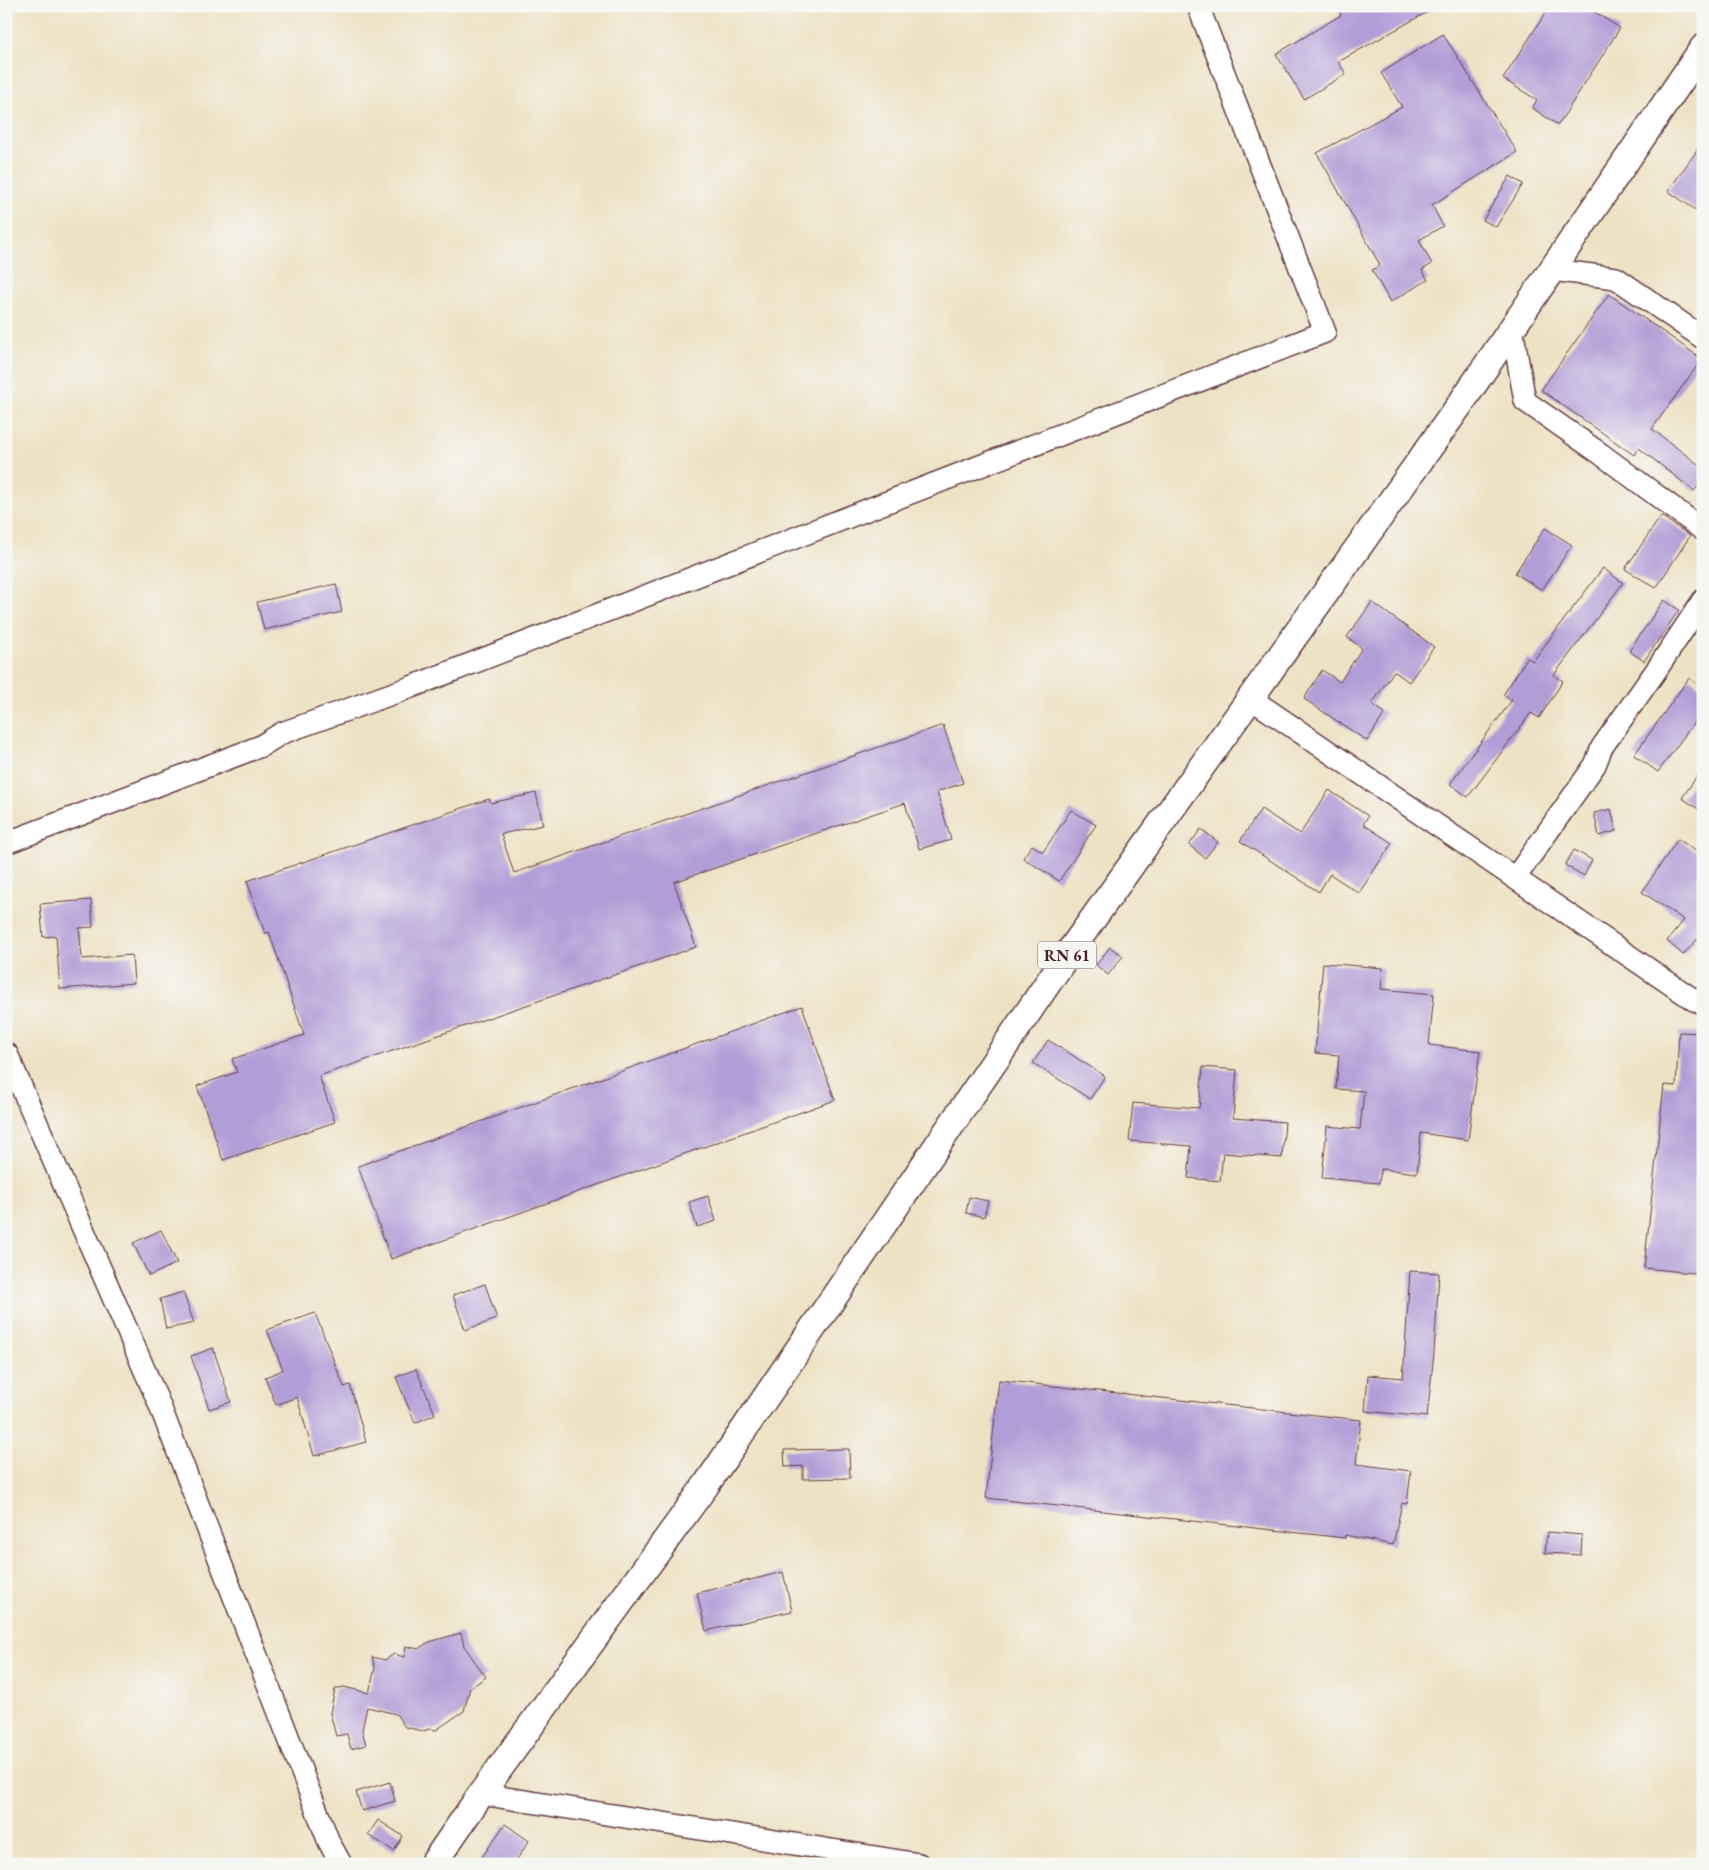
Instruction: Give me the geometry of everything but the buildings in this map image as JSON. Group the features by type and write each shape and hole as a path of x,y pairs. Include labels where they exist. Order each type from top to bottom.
{"main road":[{"name":"RN 61","path":"433,1864 706,1485 1065,958 1459,406 1703,48"}],"street":[{"path":"6,843 261,746 282,733 420,683 1325,332 1198,6"},
{"path":"1552,270 1616,278 1703,338"},
{"path":"1512,328 1525,401 1601,454 1703,530"},
{"path":"1515,878 1595,765 1602,747 1703,600"},
{"path":"1250,698 1694,1000 1703,1002"},
{"path":"7,1054 158,1401 329,1842 341,1864"},
{"path":"482,1794 919,1864"}]}
